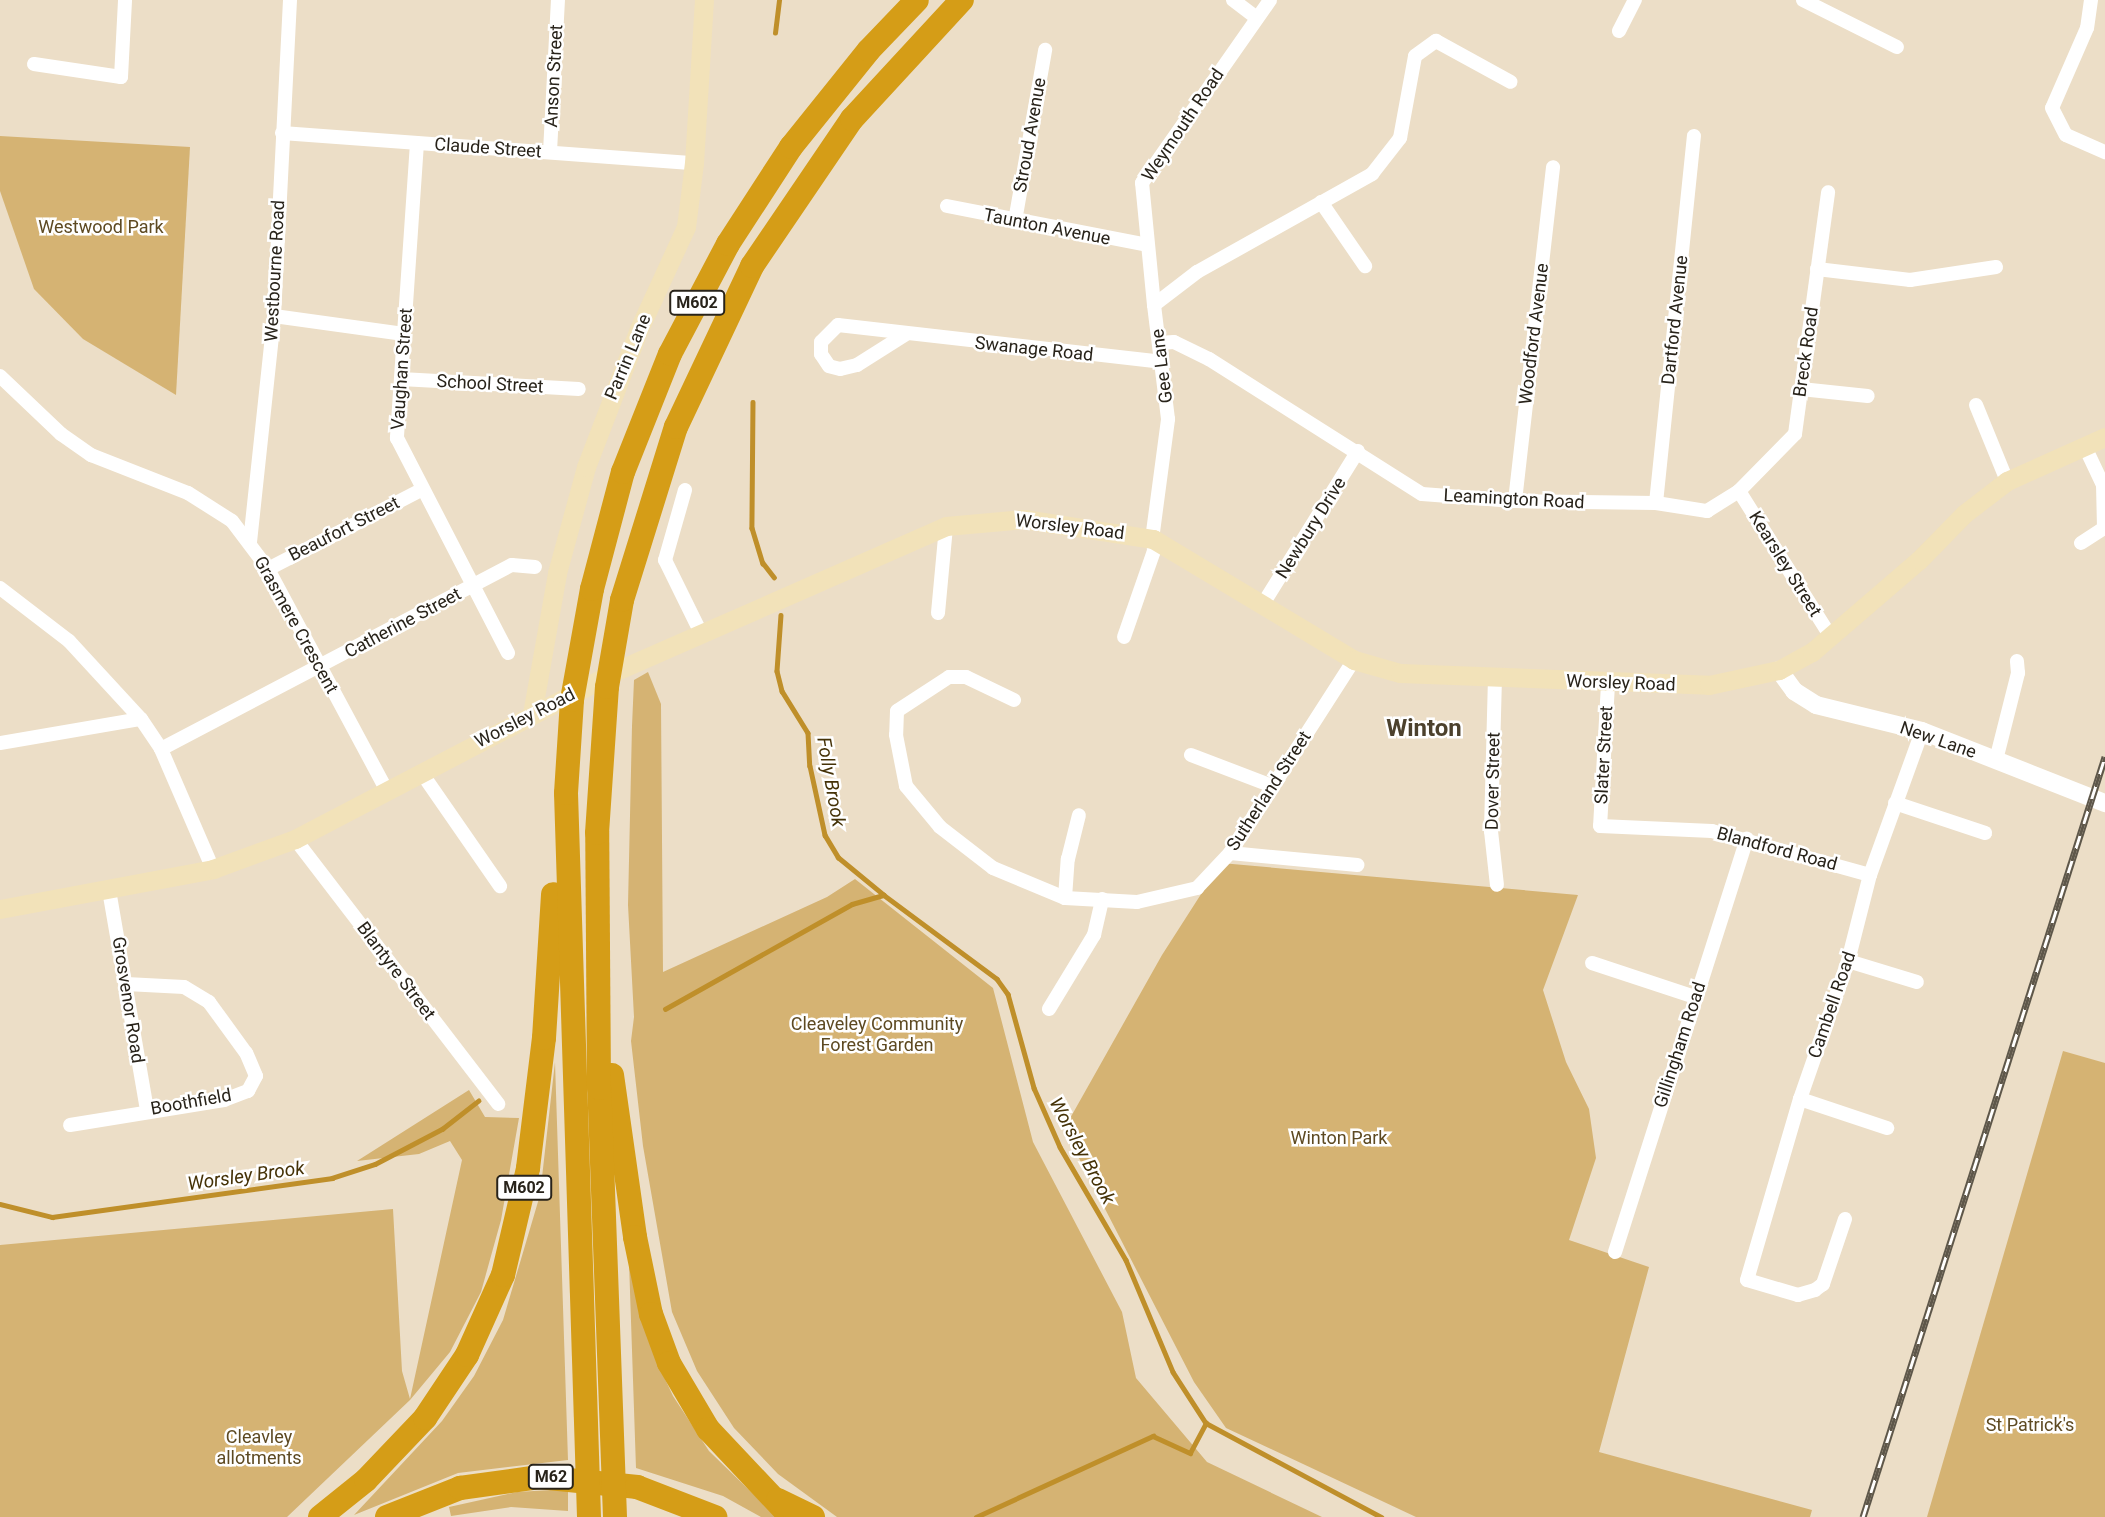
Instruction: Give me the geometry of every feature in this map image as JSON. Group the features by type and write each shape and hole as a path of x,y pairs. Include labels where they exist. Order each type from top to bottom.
{"highway":[{"name":"M602","path":"320,1517 366,1480 425,1418 467,1355 503,1275 528,1168 566,793 570,718 578,658 623,472 670,354 728,244 791,147 869,50 917,0"},
{"name":"M602","path":"615,1517 597,833 606,701 614,640 639,536 671,438 700,368 751,266 852,119 962,0"},
{"name":"M602","path":"566,793 589,1517"},
{"name":"M602","path":"601,1031 613,1079 635,1237 663,1348 683,1392 708,1429 783,1508"},
{"name":"M62","path":"387,1517 460,1488 528,1477 637,1487 715,1517"},
{"path":"783,1508 813,1517"}],"main road":[{"name":"Parrin Lane","path":"532,714 557,573 583,478 634,340 686,227 694,163 704,0"},
{"name":"Worsley Road","path":"0,909 212,869 295,839 532,714 700,631 946,526 1024,519 1153,539 1354,660 1400,673 1608,684 1709,685 1779,670 1831,637 1964,514 2007,481 2105,437"}],"street":[{"path":"34,64 121,77 125,0"},
{"name":"Westbourne Road","path":"250,542 274,316 290,0"},
{"name":"Anson Street","path":"550,152 558,0"},
{"path":"1233,0 1257,18"},
{"name":"Weymouth Road","path":"1154,305 1142,183 1270,0"},
{"path":"1619,31 1635,0"},
{"path":"1803,0 1897,47"},
{"path":"2089,0 2087,27 2052,108 2066,135 2105,152"},
{"name":"Gee Lane","path":"1124,637 1154,551 1153,539 1168,419 1154,305 1197,272 1373,174 1400,138 1415,56 1436,41 1511,82"},
{"name":"Stroud Avenue","path":"1015,221 1045,50"},
{"name":"Claude Street","path":"282,133 694,163"},
{"name":"Dartford Avenue","path":"1656,503 1694,136"},
{"name":"Vaughan Street","path":"417,143 397,438 421,490 508,653"},
{"name":"Woodford Avenue","path":"1515,501 1553,167"},
{"name":"Breck Road","path":"1739,491 1795,434 1828,192"},
{"path":"1321,201 1364,266"},
{"name":"Taunton Avenue","path":"947,206 1147,245"},
{"path":"1817,269 1910,280 1996,267"},
{"path":"274,316 404,334"},
{"name":"Swanage Road","path":"906,334 857,365 840,369 829,366 821,354 821,342 838,325 1161,362"},
{"name":"Leamington Road","path":"1159,342 1174,342 1209,359 1422,494 1515,501 1656,503 1707,511 1739,491"},
{"name":"Grasmere Crescent","path":"0,376 61,434 91,455 206,502 250,542 268,569 387,791"},
{"name":"School Street","path":"401,379 579,389"},
{"path":"1801,389 1868,396"},
{"path":"1976,405 2007,481"},
{"path":"2081,543 2104,528 2103,485 2085,447"},
{"name":"Newbury Drive","path":"1263,604 1358,451"},
{"name":"Beaufort Street","path":"268,569 421,490"},
{"path":"685,490 665,560 700,631"},
{"name":"Kearsley Street","path":"1739,491 1831,637"},
{"path":"938,613 946,526"},
{"name":"Catherine Street","path":"161,749 512,565 536,567"},
{"path":"0,588 69,641 141,719 161,749 212,869"},
{"name":"Sutherland Street","path":"1014,700 966,677 949,677 897,711 896,736 906,786 940,827 993,868 1065,898 1137,902 1197,888 1230,853 1354,660"},
{"path":"1996,760 2018,673 2017,661"},
{"name":"New Lane","path":"1779,670 1794,691 1815,705 1922,732 2105,803"},
{"name":"Dover Street","path":"1495,677 1491,831 1497,885"},
{"name":"Slater Street","path":"1600,826 1608,684"},
{"path":"0,743 141,719"},
{"name":"Cambell Road","path":"1845,1219 1823,1284 1815,1290 1798,1295 1747,1280 1800,1099 1847,961 1870,875 1922,732"},
{"path":"1191,755 1272,786"},
{"path":"421,772 500,886"},
{"path":"1895,803 1985,834"},
{"path":"1065,898 1068,859 1079,815"},
{"name":"Blandford Road","path":"1600,826 1712,831 1870,875"},
{"name":"Blantyre Street","path":"295,839 498,1104"},
{"name":"Gillingham Road","path":"1615,1252 1747,839"},
{"path":"1230,853 1357,866"},
{"name":"Grosvenor Road","path":"110,890 147,1110"},
{"path":"1049,1009 1094,935 1102,899"},
{"path":"1847,961 1917,982"},
{"path":"1592,963 1695,997"},
{"name":"Boothfield","path":"70,1125 147,1110 224,1100 248,1091 256,1076 246,1053 209,1002 184,987 126,984"},
{"path":"1800,1099 1887,1128"}],"green space":[{"name":"Westwood Park","path":"0,136 190,147 176,395 83,339 34,289 0,191"},
{"name":"Cleaveley Community Forest Garden","path":"648,672 661,704 663,972 827,897 855,879 993,988 1033,1142 1122,1312 1136,1378 1207,1462 1322,1517 837,1517 778,1474 734,1428 697,1371 672,1312 643,1146 631,1041 634,1017 628,905 634,680"},
{"name":"Winton Park","path":"1221,863 1578,895 1543,990 1566,1062 1589,1109 1596,1158 1569,1240 1649,1267 1599,1452 1812,1510 1810,1517 1416,1517 1226,1428 1194,1382 1064,1129 1162,955"},
{"name":"St Patrick's","path":"2063,1051 2105,1063 2105,1517 1927,1517"},
{"path":"555,1062 568,1460 458,1473 354,1515 442,1421 474,1376 503,1320 540,1195"},
{"name":"Cleavley allotments","path":"469,1090 485,1117 519,1118 501,1220 481,1292 450,1352 410,1400 287,1517 0,1517 0,1245 393,1209 402,1371 410,1399 462,1160 450,1141 419,1154 357,1161"},
{"path":"629,1262 658,1364 673,1396 709,1451 777,1517 761,1517 723,1496 636,1468"},
{"path":"568,1489 568,1511 511,1507 451,1516 449,1507 517,1492"}],"waterway":[{"name":"Folly Brook","path":"775,33 779,0"},
{"name":"Folly Brook","path":"753,402 752,528 763,563 774,577"},
{"name":"Folly Brook","path":"781,615 777,671 782,691 808,733 810,766 825,835 838,857 883,894"},
{"name":"Worsley Brook","path":"665,1009 852,904 884,895 997,979 1008,994 1034,1088 1060,1147 1126,1260 1173,1372 1206,1423 1381,1517"},
{"name":"Worsley Brook","path":"0,1204 52,1217 332,1178 375,1164 442,1129 478,1101"},
{"path":"976,1517 1153,1436 1190,1453 1206,1423"}],"railway":[{"path":"1863,1517 2105,757"}],"district":[{"name":"Winton","path":"1424,729"}]}
